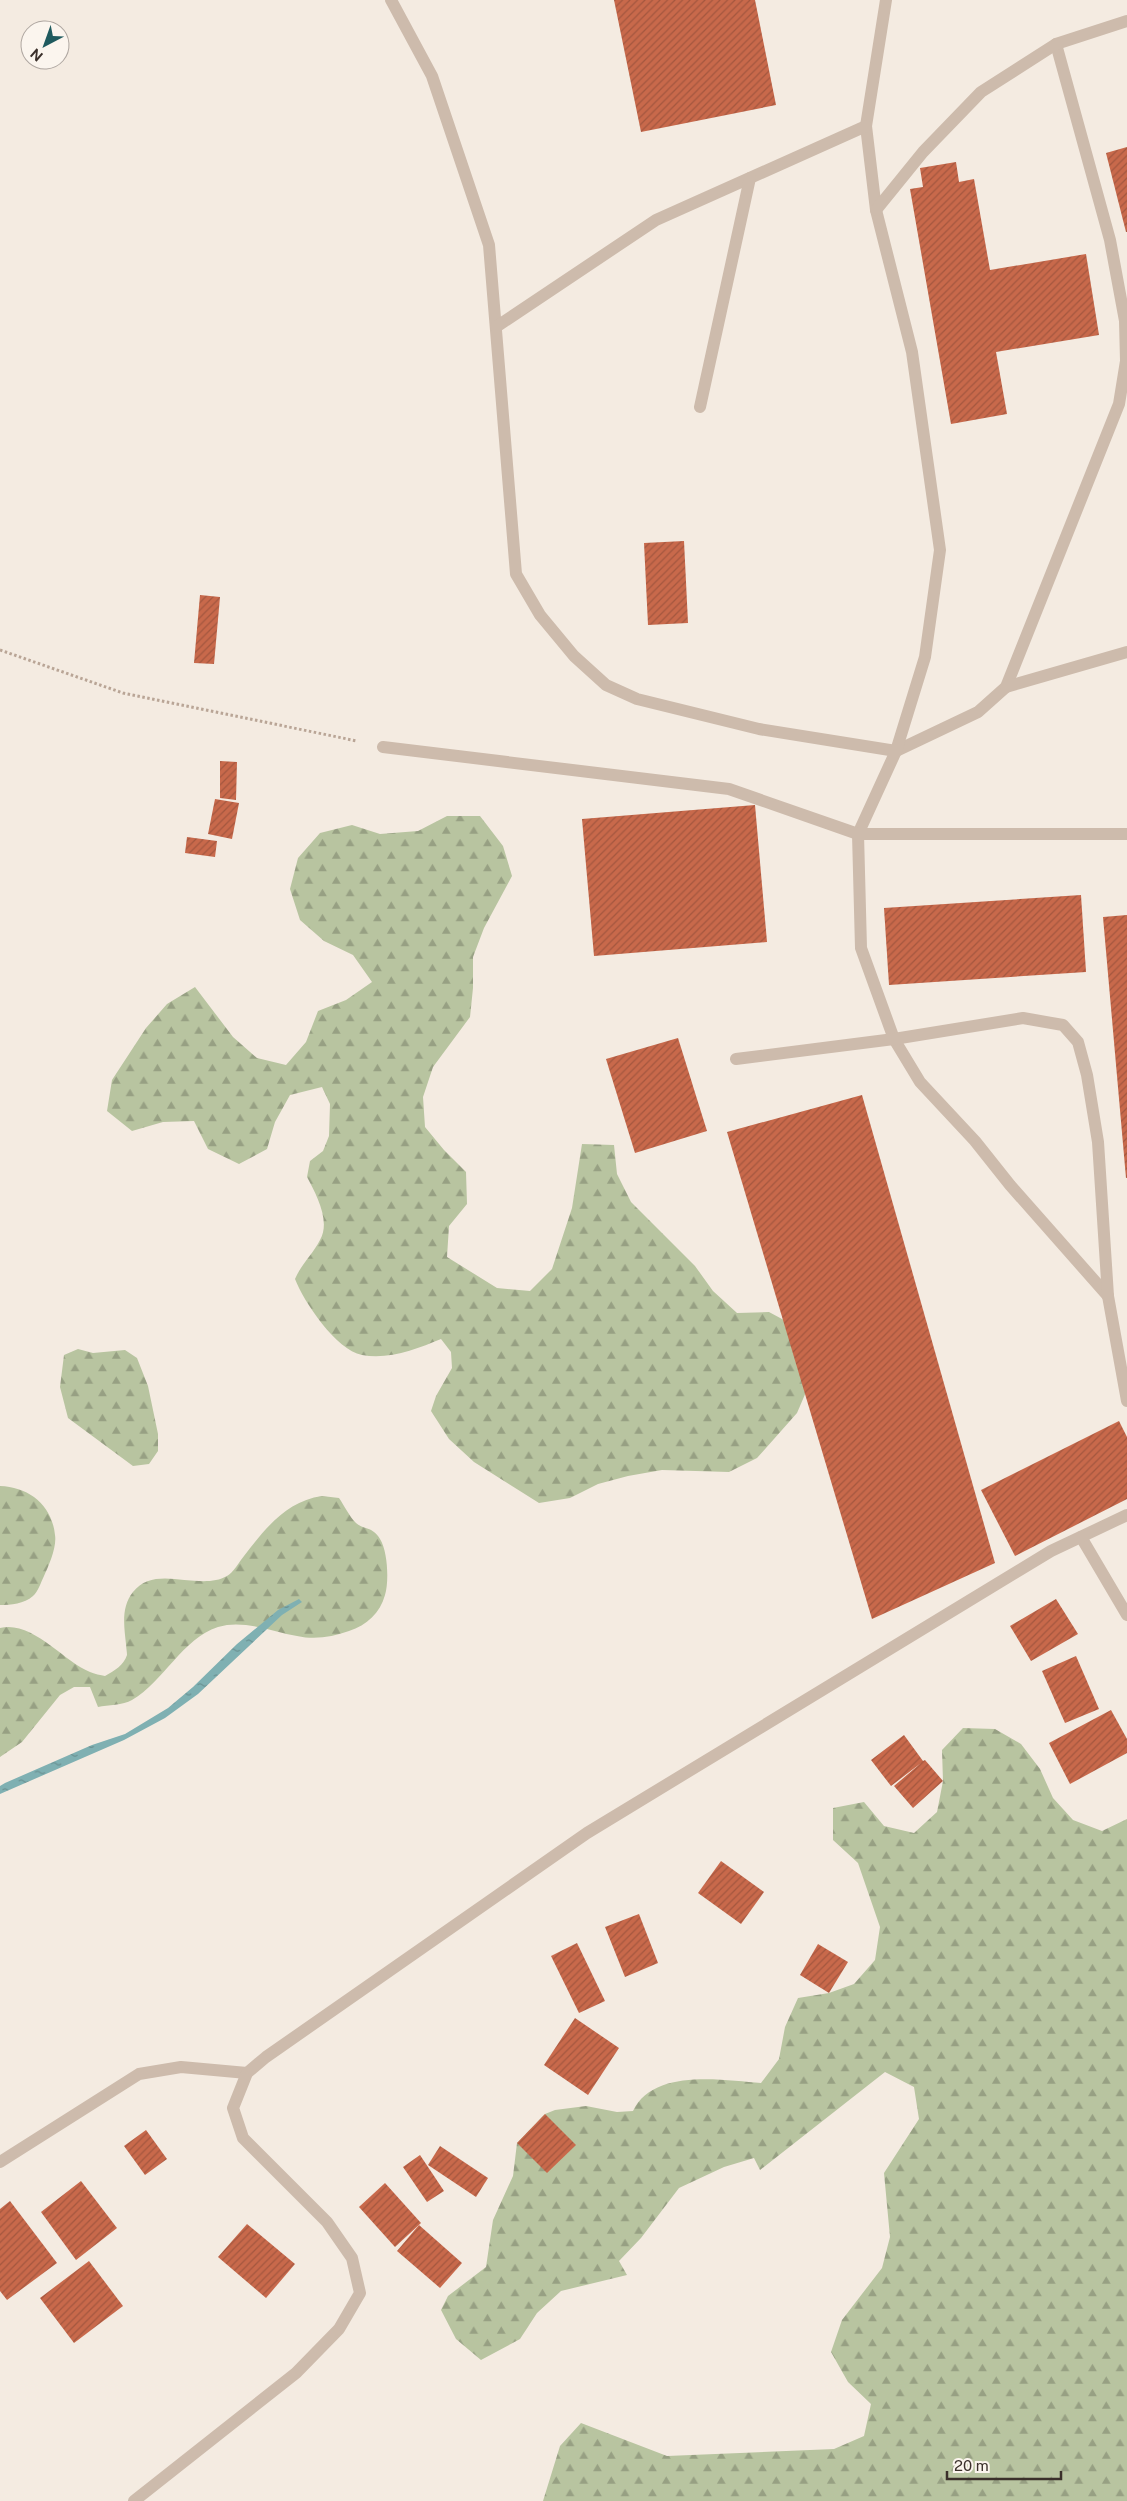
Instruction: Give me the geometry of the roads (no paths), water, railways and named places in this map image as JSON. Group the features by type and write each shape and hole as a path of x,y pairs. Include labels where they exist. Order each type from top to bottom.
{"street":[{"path":"391,0 432,76 489,245 516,574 540,615 574,656 606,685 637,699 759,729 896,751 978,712 1006,687 1127,652"},
{"path":"886,0 866,126 876,210 912,352 940,550 925,657 896,751 858,834 860,948 894,1039 920,1082 975,1141 1010,1185 1108,1296"},
{"path":"876,210 923,152 981,92 1056,44 1127,21"},
{"path":"1006,687 1119,404 1126,361 1125,321 1110,240 1056,44"},
{"path":"496,327 656,220 866,126"},
{"path":"700,407 750,178"},
{"path":"382,747 729,790 858,834 1127,834"},
{"path":"736,1059 894,1039 1024,1018 1063,1025 1078,1042 1087,1076 1098,1142 1108,1296 1127,1401"},
{"path":"134,2501 296,2372 339,2329 360,2293 352,2258 327,2222 243,2138 233,2108 248,2073 266,2057 587,1833 1051,1551 1127,1515"},
{"path":"1082,1537 1127,1615"},
{"path":"0,2162 139,2074 182,2067 248,2073"}],"water":[{"path":"299,1599 302,1602 282,1615 198,1694 165,1718 124,1740 0,1794 0,1786 5,1783 92,1745 125,1734 168,1708 193,1687 237,1644 278,1610"}]}
